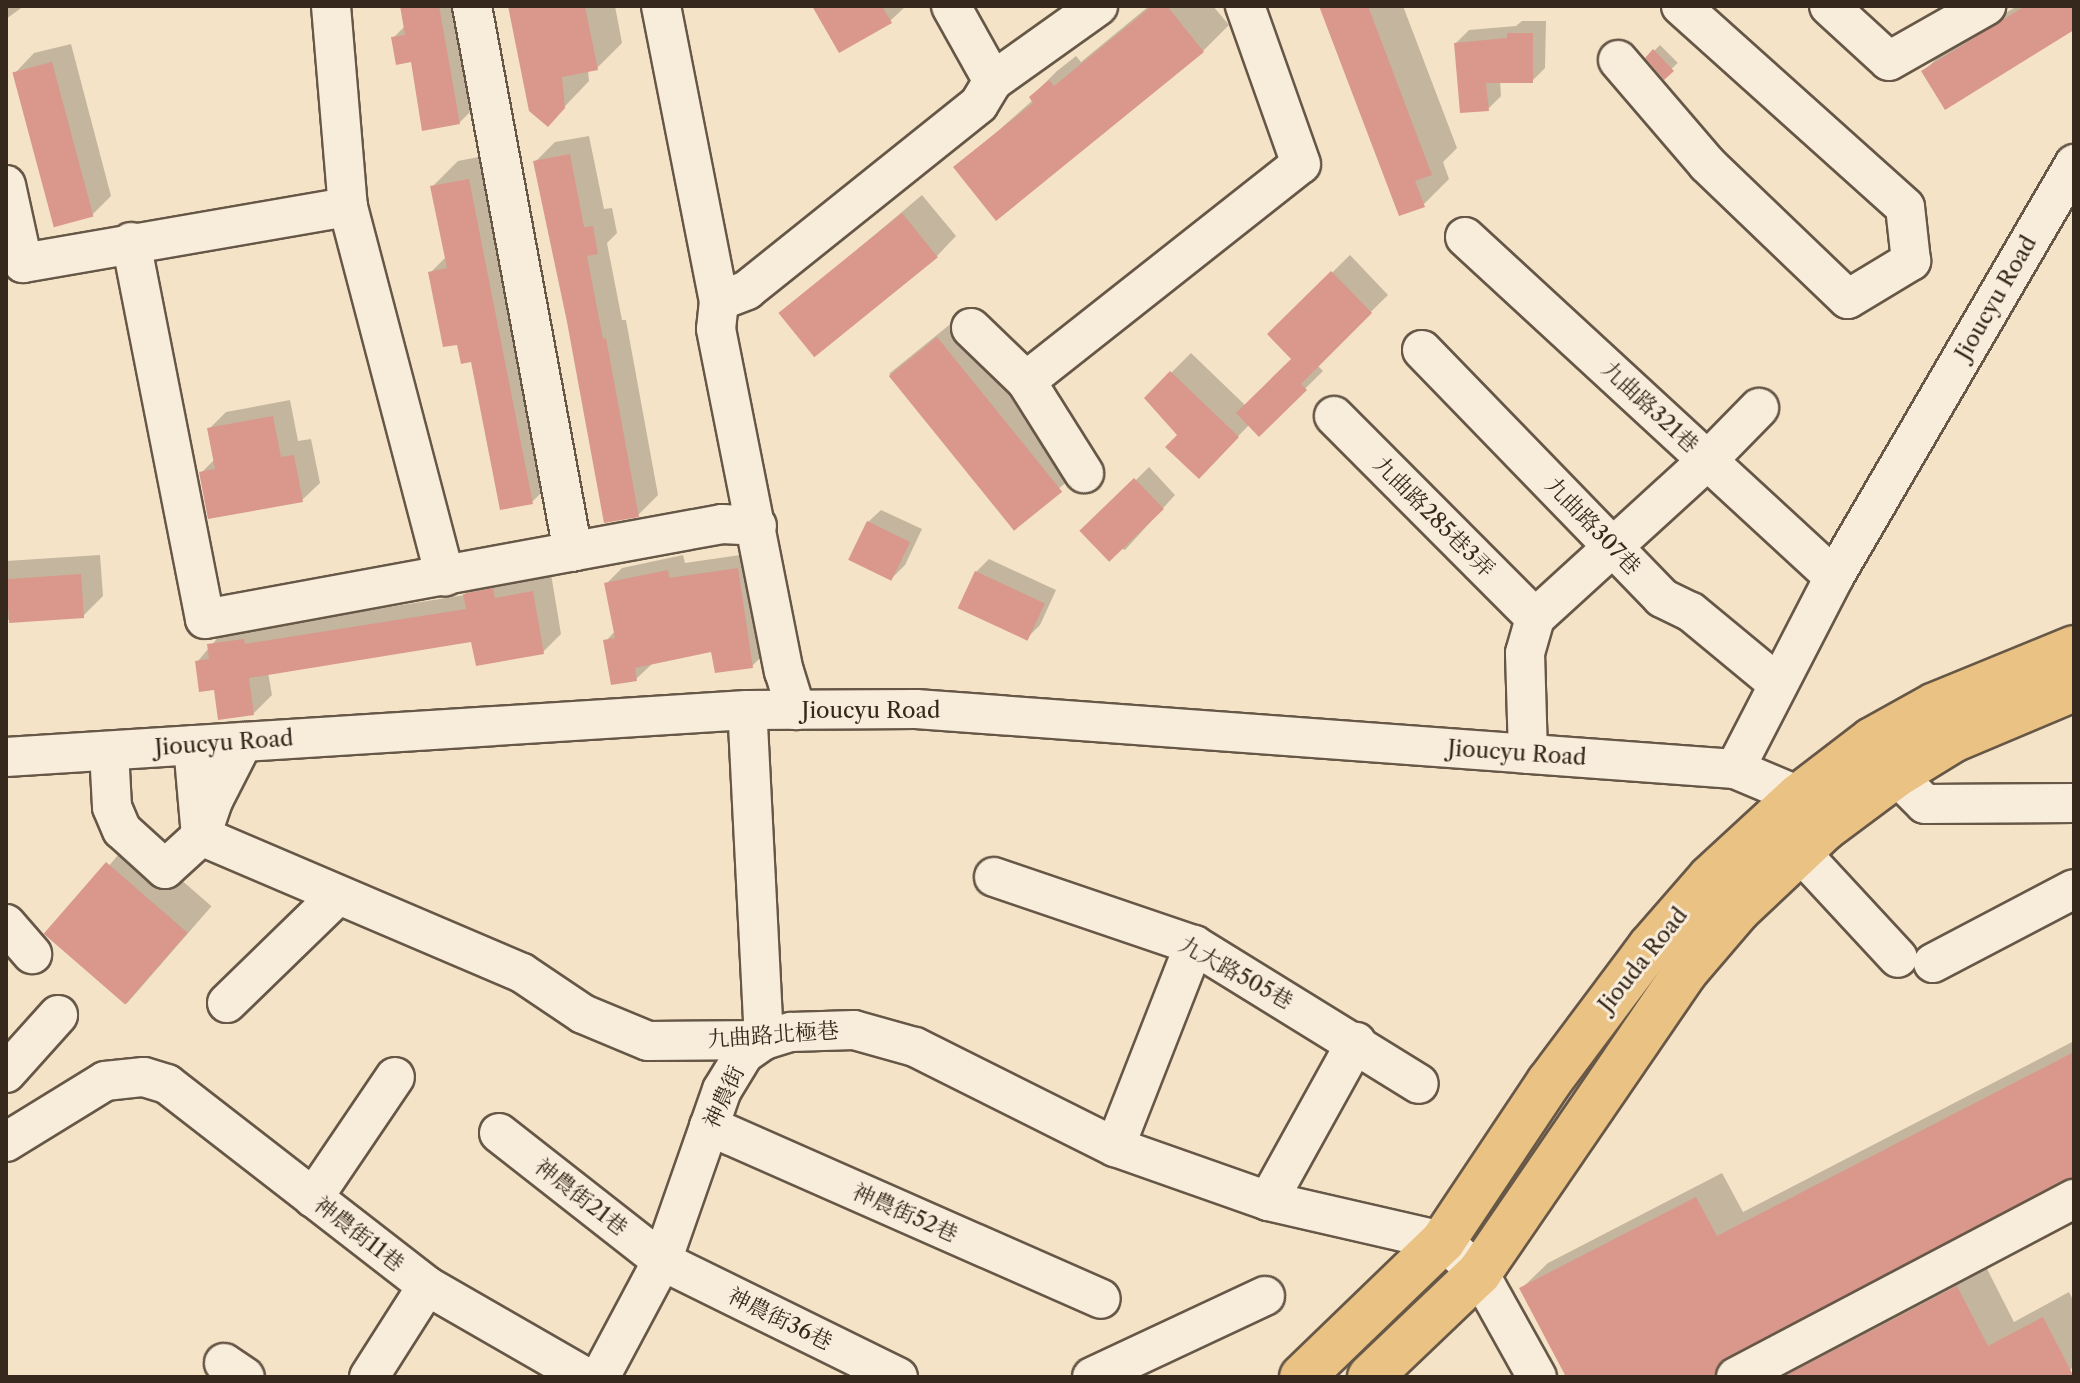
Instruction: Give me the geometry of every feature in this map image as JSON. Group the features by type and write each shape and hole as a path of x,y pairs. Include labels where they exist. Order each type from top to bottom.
{"main road":[{"name":"Jiouda Road","path":"1370,1377 1479,1273 1685,972 1808,825 1884,758 1935,705 2074,648"},
{"name":"Jiouda Road","path":"1884,758 1953,740 2074,689"},
{"name":"Jiouda Road","path":"1302,1377 1443,1241 1549,1082 1650,947 1710,878 1808,825"}],"street":[{"path":"331,6 348,207 445,576"},
{"path":"472,6 573,552"},
{"path":"661,6 719,301 716,329 784,671 796,710"},
{"path":"951,6 993,81"},
{"path":"719,301 747,290 979,104 993,81 1098,6"},
{"path":"1026,381 1301,164 1245,6"},
{"path":"1618,60 1707,164 1848,299 1911,261 1905,207 1681,6"},
{"path":"1829,6 1889,61 1986,6"},
{"name":"Jioucyu Road","path":"1735,769 1834,577 2074,164"},
{"path":"6,185 14,265 131,242 348,207"},
{"name":"九曲路321巷","path":"1465,237 1834,577"},
{"path":"131,242 205,619 722,524 757,526"},
{"path":"971,328 1026,381 1084,473"},
{"name":"九曲路307巷","path":"1422,350 1662,598 1691,612 1778,684"},
{"path":"1528,754 1525,653 1535,618 1708,460 1759,408"},
{"name":"九曲路285巷3弄","path":"1334,416 1535,618"},
{"name":"Jioucyu Road","path":"6,757 747,710 916,709 1735,769 1808,825"},
{"path":"747,710 764,1040"},
{"path":"109,751 112,807 122,830 165,869 201,836 214,799 243,742"},
{"path":"193,745 201,836"},
{"path":"1884,758 1925,804 2074,803"},
{"path":"1808,825 1915,960 2074,889"},
{"name":"九曲路北極巷","path":"201,836 522,973 583,1014 648,1041 764,1040 791,1032 854,1030 915,1047 1115,1147 1268,1201 1443,1241"},
{"name":"九大路505巷","path":"994,877 1194,945 1356,1042 1419,1084"},
{"path":"227,1003 337,896"},
{"path":"6,924 32,954"},
{"path":"1115,1147 1194,945"},
{"path":"6,1073 58,1015"},
{"name":"神農街","path":"600,1377 662,1261 722,1090 744,1054 764,1040"},
{"path":"1268,1201 1356,1042"},
{"name":"神農街11巷","path":"38,1122 105,1081 144,1077 167,1084 427,1286 585,1377"},
{"path":"313,1198 395,1077"},
{"path":"6,1097 38,1122 6,1142"},
{"name":"神農街52巷","path":"709,1126 1101,1299"},
{"name":"神農街21巷","path":"499,1133 662,1261"},
{"path":"1736,1377 2074,1199"},
{"path":"1443,1241 1479,1273 1537,1377"},
{"name":"神農街36巷","path":"662,1261 849,1366 898,1377"},
{"path":"369,1377 427,1286"},
{"path":"1092,1377 1265,1296"}],"building":[{"path":"400,6 439,6 460,124 422,131 411,62 396,65 391,37 405,35"},
{"path":"508,6 585,6 598,70 562,77 565,108 548,127 529,111"},
{"path":"812,6 882,6 892,23 839,53"},
{"path":"1152,6 1167,6 1204,52 996,221 953,167 1033,103 1029,97 1049,80 1054,86"},
{"path":"1319,6 1368,6 1432,175 1415,181 1425,207 1399,216"},
{"path":"2025,6 2074,6 2074,30 1945,110 1921,71"},
{"path":"1507,33 1533,33 1533,83 1486,83 1489,111 1460,113 1454,43 1507,38"},
{"path":"1653,49 1674,71 1664,80 1645,58"},
{"path":"52,62 93,217 54,227 12,73"},
{"path":"570,154 584,227 593,226 598,254 587,256 603,339 606,338 639,517 604,523 533,161"},
{"path":"469,179 533,504 500,510 471,362 461,364 457,345 443,347 428,272 447,268 430,186"},
{"path":"902,213 938,257 814,357 778,313"},
{"path":"1331,271 1372,313 1301,384 1307,390 1259,437 1236,413 1291,359 1267,334"},
{"path":"937,337 1062,492 1014,531 889,376"},
{"path":"1170,371 1239,437 1199,479 1165,447 1177,435 1144,398"},
{"path":"273,416 281,457 294,455 303,502 208,519 199,472 215,469 207,428"},
{"path":"1134,478 1164,509 1109,562 1079,531"},
{"path":"867,521 910,542 891,581 848,560"},
{"path":"738,568 753,668 715,673 711,652 635,668 637,681 611,685 603,640 615,638 604,583 668,570 669,578"},
{"path":"975,571 1045,604 1027,641 958,608"},
{"path":"81,574 84,618 9,623 6,579"},
{"path":"493,588 495,598 533,591 544,654 476,666 471,642 249,678 254,715 218,720 214,690 199,692 195,661 209,659 207,644 244,639 245,644 466,609 463,594"},
{"path":"106,862 188,933 125,1005 44,934"},
{"path":"2074,1052 2074,1177 1726,1358 1717,1366 1714,1377 1566,1377 1519,1288 1696,1197 1717,1236"},
{"path":"1957,1286 1988,1346 2043,1317 2074,1377 1783,1377"}]}
